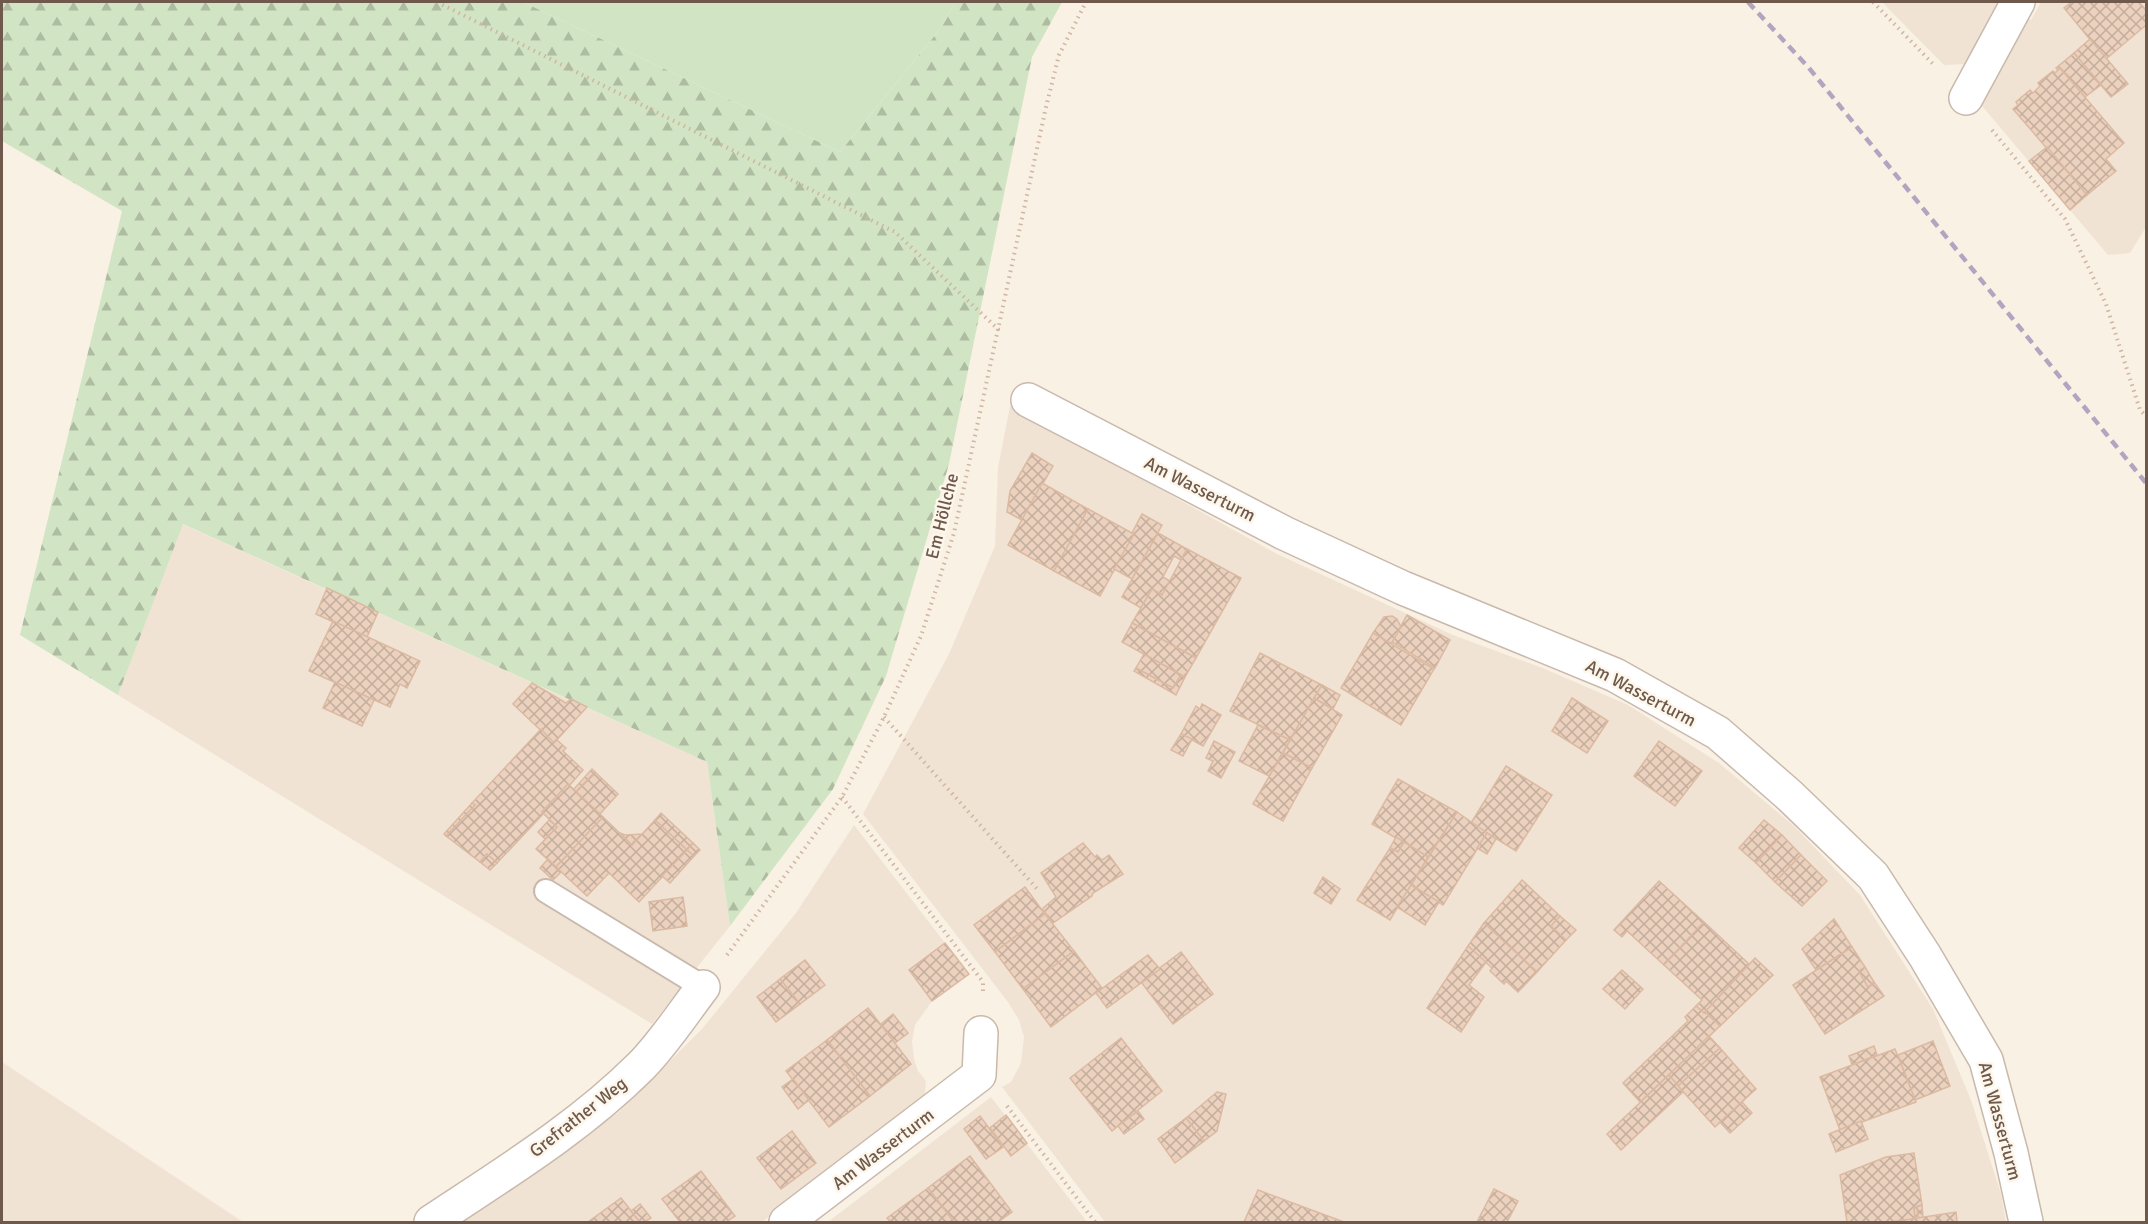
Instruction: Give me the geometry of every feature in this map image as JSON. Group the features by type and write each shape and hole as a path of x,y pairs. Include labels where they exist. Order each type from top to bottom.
{"street":[{"path":"1966,98 2018,2"},
{"name":"Am Wasserturm","path":"1028,400 1284,533 1403,588 1615,675 1718,734 1789,795 1873,876 1925,956 1986,1060 2026,1222"},
{"name":"Grefrather Weg","path":"431,1222 598,1106 642,1065 703,987"},
{"path":"979,1075 981,1033"},
{"name":"Am Wasserturm","path":"786,1222 979,1075"}],"lane":[{"path":"546,891 703,987"}],"path":[{"path":"437,2 895,232 999,330"},
{"name":"Em Höllche","path":"703,987 842,797 884,717 921,636 954,533 1059,55 1086,2"},
{"path":"1873,2 1966,98 2065,219 2106,304 2140,410 2146,416"},
{"path":"884,717 1038,890"},
{"path":"842,797 983,982 981,1033"},
{"path":"979,1075 999,1095 1095,1222"}],"shaded area":[{"path":"1882,2 2003,2 1966,64 1944,65"},
{"path":"2041,2 2146,2 2146,227 2130,253 2108,255 1977,100 2020,15 2031,20"},
{"path":"1010,406 1277,554 1453,635 1545,669 1628,705 1719,763 1794,826 1860,895 1933,1009 1971,1100 2001,1194 2006,1222 1105,1222 1002,1087 1011,1082 1021,1063 1024,1037 1019,1020 1008,1002 863,814 949,654 995,546 998,468"},
{"path":"182,524 707,762 730,926 652,1024 118,695"},
{"path":"854,825 969,974 932,1001 915,1025 912,1041 914,1059 918,1071 926,1081 925,1093 919,1103 762,1222 461,1222 619,1112 702,1029 796,913"},
{"path":"2,1062 243,1222 2,1222"},
{"path":"991,1097 1087,1222 828,1222"}],"green space":[{"path":"2,2 523,2 840,152 936,34 956,2 1062,2 1032,57 949,464 886,676 833,789 730,926 707,762 183,524 118,695 20,635 122,211 2,141"},
{"path":"523,2 956,2 936,34 840,152"}],"building":[{"path":"2072,2 2139,2 2146,10 2146,25 2106,59 2064,8"},
{"path":"2090,39 2128,84 2111,97 2074,53"},
{"path":"2074,53 2101,85 2085,97 2060,68 2058,70 2056,68"},
{"path":"2060,68 2124,143 2106,159 2116,171 2087,195 2013,109 2018,105 2016,102 2030,90 2033,93 2040,86 2038,83"},
{"path":"2047,147 2087,195 2070,210 2029,161"},
{"path":"1032,453 1053,466 1022,520 1007,512 1010,491"},
{"path":"1042,483 1088,509 1054,571 1008,545"},
{"path":"1088,509 1134,534 1100,596 1054,571"},
{"path":"1142,514 1162,525 1132,579 1114,569 1134,534 1132,533"},
{"path":"1158,533 1187,549 1181,560 1174,556 1163,577 1170,581 1162,595 1152,589 1141,608 1122,597"},
{"path":"1187,549 1241,578 1196,658 1132,623 1152,589 1162,595"},
{"path":"327,588 378,612 367,637 316,614"},
{"path":"1407,615 1450,640 1435,668 1392,642"},
{"path":"1392,616 1397,619 1401,627 1391,644 1373,633 1384,617"},
{"path":"333,621 420,661 407,688 400,684 390,707 309,671"},
{"path":"1132,623 1196,658 1185,677 1122,642"},
{"path":"1373,633 1434,669 1401,725 1341,688"},
{"path":"1260,653 1322,685 1290,740 1230,711"},
{"path":"1144,654 1181,675 1173,688 1136,668"},
{"path":"1136,668 1173,688 1181,675 1185,677 1176,695 1134,671"},
{"path":"335,682 374,700 362,726 323,708"},
{"path":"532,683 566,703 571,699 587,707 554,743 513,704"},
{"path":"1322,685 1340,695 1333,709 1314,698"},
{"path":"1314,698 1342,715 1312,768 1283,753"},
{"path":"1572,698 1608,721 1587,753 1552,731"},
{"path":"1202,704 1221,715 1203,746 1181,734 1196,706 1200,709"},
{"path":"1258,725 1290,740 1269,776 1239,761"},
{"path":"541,729 554,743 557,740 566,748 563,751 583,770 497,863 487,854 480,862 446,836 475,805 472,803"},
{"path":"1181,734 1192,739 1183,756 1171,750"},
{"path":"1214,741 1235,752 1221,778 1208,771 1213,761 1206,758"},
{"path":"1659,741 1702,771 1675,806 1634,776"},
{"path":"1283,753 1312,768 1283,821 1253,804"},
{"path":"1506,766 1552,795 1516,851 1471,823"},
{"path":"592,769 595,772 576,792 573,790"},
{"path":"595,772 618,794 600,814 576,792"},
{"path":"1398,779 1457,812 1428,857 1372,824"},
{"path":"568,784 603,817 556,867 536,849 557,827 542,812"},
{"path":"472,803 475,805 446,836 444,834"},
{"path":"1457,812 1487,833 1443,905 1411,885"},
{"path":"661,813 693,843 687,850 655,820"},
{"path":"603,817 632,845 655,820 687,850 639,902 609,873 587,896 556,867"},
{"path":"549,820 557,827 545,839 538,832"},
{"path":"1764,820 1782,835 1756,863 1739,848"},
{"path":"620,833 625,835 642,834 632,845"},
{"path":"1487,833 1496,839 1487,854 1477,848"},
{"path":"1782,835 1801,855 1775,882 1756,863"},
{"path":"1396,837 1404,842 1398,852 1390,848"},
{"path":"1404,842 1428,857 1390,920 1357,900 1390,848 1398,852"},
{"path":"693,843 700,850 694,856 687,850"},
{"path":"1083,843 1095,857 1097,855 1102,860 1109,855 1123,874 1053,923 1042,909 1056,897 1041,873"},
{"path":"687,850 694,856 670,883 662,876"},
{"path":"487,854 497,863 490,870 480,862"},
{"path":"1801,855 1827,881 1802,906 1775,882"},
{"path":"548,859 561,872 553,880 540,868"},
{"path":"1323,877 1340,889 1331,904 1314,893"},
{"path":"1522,880 1560,916 1551,926 1566,940 1537,972 1484,923"},
{"path":"1659,881 1704,922 1664,965 1627,931 1622,937 1614,930"},
{"path":"1411,885 1439,902 1425,925 1397,907"},
{"path":"1025,887 1045,914 995,952 974,925"},
{"path":"683,897 687,926 653,931 649,902"},
{"path":"1045,914 1074,951 1023,989 995,952"},
{"path":"1560,916 1576,930 1566,940 1551,926"},
{"path":"1834,919 1852,947 1816,970 1802,949"},
{"path":"1704,922 1749,964 1704,1013 1696,1006 1702,1000 1664,965"},
{"path":"1484,923 1537,972 1518,992 1506,981 1504,984 1490,971 1492,968 1468,946"},
{"path":"945,943 969,974 932,1001 909,970"},
{"path":"1468,946 1486,962 1469,985 1484,997 1461,1032 1427,1008"},
{"path":"1852,947 1865,967 1859,971 1868,987 1874,982 1884,996 1825,1034 1793,985"},
{"path":"1074,951 1102,988 1051,1027 1023,989"},
{"path":"1181,952 1213,994 1173,1024 1141,982"},
{"path":"1148,955 1160,969 1107,1008 1096,993"},
{"path":"1755,958 1773,975 1720,1026 1705,1012"},
{"path":"805,960 825,985 800,1004 780,979"},
{"path":"1865,967 1874,982 1868,987 1859,971"},
{"path":"1622,970 1643,989 1625,1009 1603,989"},
{"path":"780,979 800,1004 776,1022 757,997"},
{"path":"1696,1006 1720,1026 1640,1102 1623,1083 1688,1021 1685,1017"},
{"path":"868,1008 911,1064 870,1096 827,1040"},
{"path":"893,1014 908,1033 895,1043 881,1024"},
{"path":"1709,1036 1720,1048 1678,1086 1669,1075"},
{"path":"1121,1038 1162,1091 1112,1131 1070,1078"},
{"path":"827,1040 870,1096 829,1127 786,1071"},
{"path":"1933,1041 1950,1086 1915,1100 1898,1055"},
{"path":"1874,1046 1877,1055 1852,1065 1849,1056"},
{"path":"1720,1048 1756,1089 1715,1127 1678,1086"},
{"path":"1895,1049 1916,1102 1840,1130 1820,1077"},
{"path":"1669,1075 1683,1092 1621,1150 1607,1134"},
{"path":"793,1079 809,1100 798,1109 782,1087"},
{"path":"1217,1092 1226,1094 1217,1131 1204,1141 1186,1118"},
{"path":"1742,1102 1752,1113 1730,1133 1720,1122"},
{"path":"1138,1111 1144,1119 1124,1134 1118,1126"},
{"path":"1006,1115 1027,1143 1011,1156 990,1128"},
{"path":"980,1116 1003,1147 986,1159 964,1129"},
{"path":"1186,1118 1204,1141 1175,1163 1158,1139"},
{"path":"1861,1121 1868,1139 1836,1152 1829,1134"},
{"path":"792,1131 816,1163 781,1189 757,1158"},
{"path":"1914,1153 1922,1205 1914,1207 1915,1219 1888,1222 1847,1222 1840,1175 1886,1157"},
{"path":"970,1156 1012,1212 998,1222 954,1222 928,1188"},
{"path":"701,1171 735,1216 726,1222 680,1222 662,1199"},
{"path":"928,1188 954,1222 891,1222 887,1218"},
{"path":"1494,1189 1518,1201 1507,1222 1477,1222"},
{"path":"1258,1190 1344,1222 1244,1222"},
{"path":"621,1198 640,1222 588,1222"},
{"path":"640,1204 651,1218 644,1222 640,1222 631,1211"},
{"path":"1922,1205 1923,1218 1918,1219 1917,1207"},
{"path":"1914,1207 1917,1207 1918,1219 1915,1219"},
{"path":"1956,1212 1957,1222 1898,1221"}],"railway":[{"path":"1748,2 1809,68 2146,483"}]}
